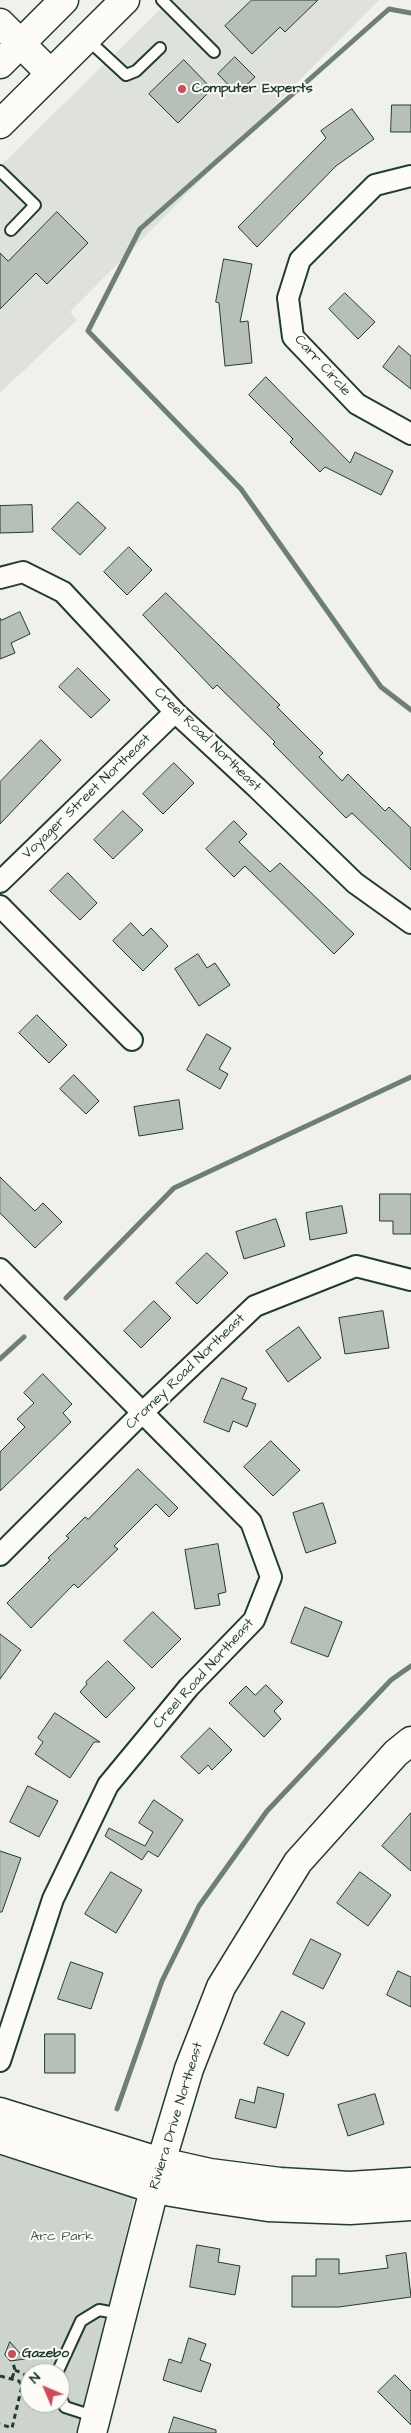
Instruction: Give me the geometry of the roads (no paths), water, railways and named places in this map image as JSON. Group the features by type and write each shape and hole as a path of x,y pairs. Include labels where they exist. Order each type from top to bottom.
{"street":[{"path":"6,56 64,0"},
{"path":"0,124 126,0"},
{"path":"0,23 6,56 43,82"},
{"name":"Carr Circle","path":"411,176 375,185 300,260 288,298 293,337 357,404 411,434"},
{"name":"Creel Road Northeast","path":"0,578 22,572 63,592 175,712 355,883 411,923"},
{"name":"Voyager Street Northeast","path":"0,882 175,712"},
{"path":"0,906 132,1040"},
{"name":"Cromey Road Northeast","path":"0,1555 142,1413 255,1306 356,1266 411,1280"},
{"name":"Creel Road Northeast","path":"0,1269 250,1522 271,1577 254,1620 189,1686 108,1785 53,1899 0,2061"},
{"name":"Riviera Drive Northeast","path":"94,2425 161,2162 189,2068 221,1987 298,1862 396,1754 411,1741"},
{"path":"0,2112 161,2162 210,2173 280,2182 350,2186 411,2182"},
{"path":"0,2139 154,2188 268,2207 350,2210 411,2206"}],"lane":[{"path":"162,0 214,52"},
{"path":"86,38 126,75 136,71 160,48"},
{"path":"0,171 35,205 11,230"},
{"path":"62,2363 81,2321 99,2310 122,2314"},
{"path":"70,2410 94,2425"}],"waterway":[{"path":"411,13 389,9 140,229 88,331 241,489 381,687 411,710"},
{"path":"66,1298 174,1188 411,1077"},
{"path":"0,1359 24,1337"},
{"path":"117,2109 162,1981 199,1906 267,1811 391,1680 411,1666"}],"place":[{"name":"Computer Experts","path":"182,89"},
{"name":"Gazebo","path":"12,2354"}],"park label":[{"name":"Arc Park","path":"62,2237"}]}
